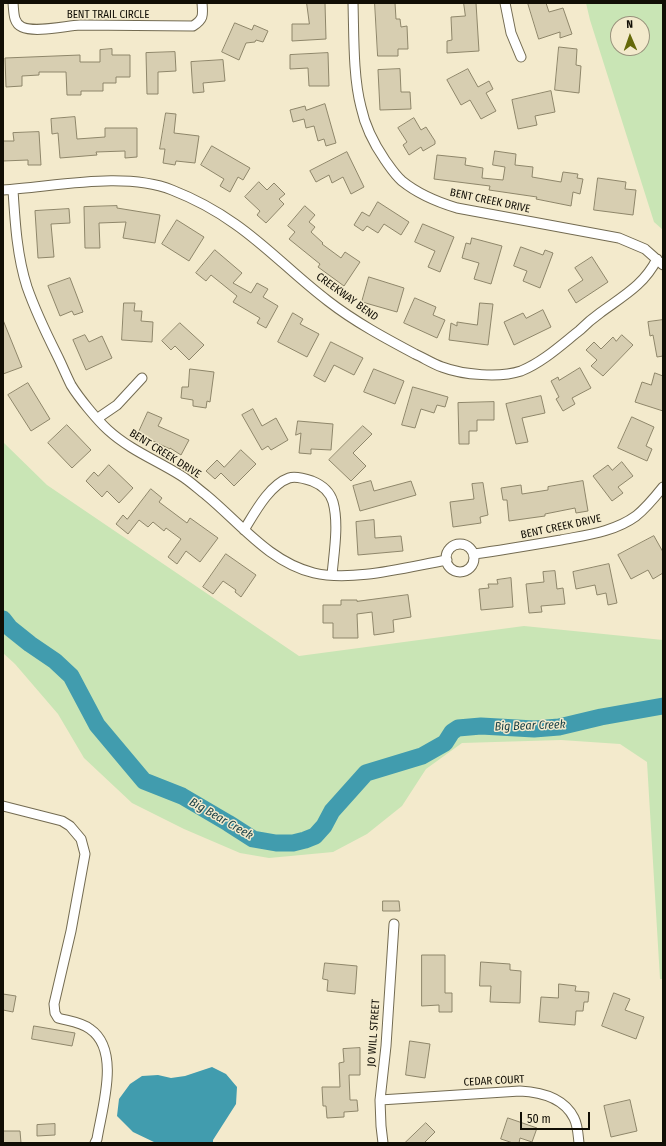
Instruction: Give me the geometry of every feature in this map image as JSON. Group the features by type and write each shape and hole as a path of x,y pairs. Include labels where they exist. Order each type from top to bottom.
{"street":[{"name":"BENT TRAIL CIRCLE","path":"14,3 14,18 18,24 23,28 34,29 79,25 193,26 200,22 203,14 202,3"},
{"name":"BENT CREEK DRIVE","path":"352,3 356,76 360,106 369,132 380,152 392,170 402,181 420,194 457,208 619,238 644,249 660,262"},
{"path":"505,3 512,33 521,57"},
{"name":"CREEKWAY BEND","path":"8,190 126,181 149,183 170,189 210,206 237,225 328,301 375,332 442,367 477,375 496,375 520,371 547,356 600,313 620,300 642,281 660,262"},
{"name":"BENT CREEK DRIVE","path":"8,190 22,267 34,307 72,386 108,430 130,448 181,476 219,506 244,530 279,558 294,566 314,573 332,575 369,574 447,560"},
{"path":"98,418 117,406 142,378"},
{"path":"244,530 263,500 280,482 290,477 307,479 317,483 330,494 334,510 335,533 332,575"},
{"name":"BENT CREEK DRIVE","path":"474,554 600,533 618,526 635,516 663,487"},
{"path":"457,544 464,544 468,546 474,554 471,566 463,571 451,568 447,560 449,550 457,544"},
{"path":"3,806 62,821 70,826 81,839 85,854 54,1004 55,1013 58,1018 89,1028 102,1041 105,1051 108,1075 97,1139 95,1143"},
{"name":"JO WILL STREET","path":"383,1143 380,1100 386,1046 394,924"},
{"name":"CEDAR COURT","path":"380,1100 520,1091 543,1094 552,1098 568,1110 574,1118 579,1143"}],"path":[{"path":"663,48 663,60"}],"green space":[{"path":"586,3 663,3 663,230 654,222 590,20"},
{"path":"3,442 47,485 299,656 524,626 663,640 663,979 660,979 647,762 620,744 561,740 462,743 426,769 402,806 367,834 333,852 269,858 240,853 184,829 132,803 84,758 58,714 15,664 3,653"}],"water":[{"path":"212,1067 226,1074 237,1087 236,1104 213,1140 213,1143 156,1143 133,1132 117,1116 119,1099 130,1084 142,1076 158,1075 171,1078 185,1076"}],"building":[{"path":"307,3 325,3 326,39 292,41 292,24 309,24"},
{"path":"375,3 395,3 396,19 400,19 401,27 407,26 408,49 398,49 398,56 378,56"},
{"path":"464,3 476,3 479,51 447,53 447,41 452,40 451,17 465,16"},
{"path":"528,3 546,3 549,12 563,8 572,34 560,38 560,32 539,39"},
{"path":"235,23 252,30 254,25 268,31 263,42 256,40 255,42 246,43 239,60 222,52"},
{"path":"559,47 577,49 576,65 581,66 579,93 555,90"},
{"path":"112,49 112,55 130,55 130,77 116,77 116,83 103,83 103,91 81,91 81,95 67,95 66,72 39,72 39,75 22,76 22,86 6,87 5,58 80,55 80,62 100,62 100,50"},
{"path":"175,52 176,71 158,72 158,94 147,94 146,53"},
{"path":"328,53 329,86 309,86 308,68 290,69 290,55"},
{"path":"223,60 225,81 203,83 204,92 193,93 191,62"},
{"path":"400,69 401,92 410,92 411,109 380,110 378,70"},
{"path":"468,69 478,87 489,81 493,89 486,93 496,111 481,119 470,100 461,105 447,80"},
{"path":"551,91 555,112 535,116 537,125 518,129 512,100"},
{"path":"325,104 336,143 326,146 324,139 318,141 314,126 306,128 304,119 293,122 290,110 305,106 306,110"},
{"path":"166,113 176,114 174,133 199,136 195,163 176,161 175,165 163,163 165,149 160,149"},
{"path":"75,117 77,139 105,137 105,128 137,128 137,157 125,158 125,151 96,152 97,155 60,158 58,133 52,134 51,119"},
{"path":"414,118 421,130 426,127 435,141 435,144 423,151 421,147 409,155 403,145 407,142 398,128"},
{"path":"39,132 41,165 28,165 28,160 3,161 3,141 14,141 13,133"},
{"path":"212,146 250,168 243,180 238,177 230,192 220,186 224,179 201,165"},
{"path":"495,151 516,154 515,165 533,167 532,177 561,182 563,172 578,174 577,178 583,179 580,194 573,192 571,206 536,199 537,197 489,190 490,186 434,179 437,155 466,158 465,165 483,168 482,178 503,180 505,167 493,165"},
{"path":"347,152 364,187 351,194 343,177 332,183 329,175 316,182 310,171"},
{"path":"598,178 626,182 625,189 636,190 633,215 594,210"},
{"path":"259,182 267,190 274,183 285,194 279,199 284,204 266,223 257,215 260,211 245,197"},
{"path":"378,202 409,222 401,235 384,224 378,233 367,226 363,231 354,225 362,212 369,216"},
{"path":"117,206 117,208 160,215 155,243 123,238 126,222 99,223 100,248 85,248 84,207"},
{"path":"305,206 315,215 309,222 315,227 311,232 323,243 322,244 341,258 345,252 360,262 344,286 318,267 320,264 289,239 295,232 288,226"},
{"path":"69,209 70,223 51,224 54,257 38,258 35,211"},
{"path":"177,220 204,237 189,261 162,244"},
{"path":"423,224 454,237 440,272 428,267 435,251 415,242"},
{"path":"472,238 502,246 491,284 474,279 479,263 462,258 466,243 470,244"},
{"path":"521,247 543,255 545,250 553,253 540,288 523,281 527,271 514,266"},
{"path":"215,250 242,273 233,283 251,293 257,283 268,289 263,297 278,306 266,328 257,323 260,318 233,302 237,296 211,275 206,281 196,273"},
{"path":"592,257 608,282 576,303 568,290 583,280 575,268"},
{"path":"369,277 404,288 397,312 362,302"},
{"path":"70,278 83,312 74,315 72,311 60,316 48,286"},
{"path":"415,298 436,307 433,315 445,320 437,338 404,323"},
{"path":"124,303 135,303 134,311 142,311 141,321 153,322 152,342 122,340"},
{"path":"480,303 493,304 488,345 449,340 451,323 457,326 457,322 477,325"},
{"path":"543,310 551,327 514,345 504,322 523,313 526,318"},
{"path":"293,313 303,319 300,324 319,334 307,357 278,342"},
{"path":"3,320 22,367 3,374"},
{"path":"663,320 663,356 657,357 653,335 650,336 648,322"},
{"path":"180,323 204,345 189,360 175,346 171,350 162,341"},
{"path":"85,335 89,342 102,336 112,358 86,370 73,340"},
{"path":"622,335 633,345 603,376 591,366 597,360 586,350 594,342 601,349 613,337 616,341"},
{"path":"331,342 363,358 354,375 334,365 325,382 314,376"},
{"path":"580,368 591,388 572,398 575,404 563,411 556,399 559,397 551,381 558,377 559,380"},
{"path":"190,369 214,372 210,402 207,401 206,408 193,406 193,400 181,398 182,387 188,387"},
{"path":"374,369 404,381 395,404 364,392"},
{"path":"655,373 663,376 663,411 635,402 642,382 651,385"},
{"path":"28,383 50,419 31,431 8,395"},
{"path":"413,387 448,397 445,407 437,405 434,413 421,409 415,428 402,425"},
{"path":"541,396 545,413 522,418 528,442 516,444 506,404"},
{"path":"494,402 494,420 477,420 477,431 469,431 469,444 459,444 458,403"},
{"path":"253,409 262,426 276,418 288,440 271,450 268,446 262,450 242,415"},
{"path":"148,412 162,418 158,426 189,440 181,455 170,448 138,434"},
{"path":"632,417 654,427 646,446 652,449 647,461 618,448"},
{"path":"298,421 333,424 331,450 311,449 311,454 299,453 301,433 296,435"},
{"path":"67,425 91,450 72,468 48,443"},
{"path":"363,426 372,434 353,453 366,466 351,481 329,460"},
{"path":"241,450 256,464 234,486 221,473 215,479 206,471 217,460 224,467"},
{"path":"622,462 633,476 618,487 623,493 612,501 593,476 608,465 612,470"},
{"path":"109,465 133,488 119,503 107,491 102,497 86,481 94,472 98,476"},
{"path":"371,481 374,491 411,481 416,495 360,511 353,486"},
{"path":"583,481 588,511 576,513 575,508 545,514 545,516 509,521 507,500 503,500 501,488 521,485 522,494 548,490 548,487"},
{"path":"483,483 488,515 480,517 481,523 453,527 450,502 474,499 472,484"},
{"path":"151,489 162,498 159,502 187,523 190,518 218,538 200,562 186,551 177,564 168,557 181,539 166,528 164,531 153,522 148,527 139,520 128,534 116,524 123,515 127,519"},
{"path":"374,520 375,538 401,536 403,551 358,555 356,522"},
{"path":"654,536 663,552 663,573 653,579 648,570 631,579 618,555"},
{"path":"226,554 256,575 241,597 235,592 236,590 223,581 213,594 203,587"},
{"path":"609,564 617,603 608,605 606,593 597,595 595,585 576,589 573,572"},
{"path":"555,571 557,589 563,588 565,604 541,606 542,612 529,613 526,584 544,582 543,572"},
{"path":"511,578 513,607 481,610 479,589 489,588 488,584 498,584 497,580"},
{"path":"408,595 411,617 393,620 394,632 374,635 372,612 357,614 358,638 333,638 333,623 323,623 323,605 341,605 341,600 357,601"},
{"path":"383,901 399,901 400,911 383,911"},
{"path":"422,955 445,955 445,993 452,993 452,1012 439,1012 439,1005 422,1006"},
{"path":"481,962 510,964 510,970 521,971 520,1003 490,1002 491,986 480,986"},
{"path":"325,963 357,966 355,994 327,991 328,980 323,979"},
{"path":"559,984 576,986 575,991 589,992 588,1002 584,1002 583,1011 576,1011 575,1025 539,1022 541,997 558,998"},
{"path":"614,993 630,999 625,1010 644,1017 636,1039 602,1026"},
{"path":"3,994 16,996 13,1012 3,1010"},
{"path":"34,1026 75,1033 72,1046 32,1039"},
{"path":"410,1041 430,1044 425,1078 406,1075"},
{"path":"360,1048 360,1075 349,1075 350,1100 357,1100 358,1111 344,1112 344,1117 327,1118 326,1106 323,1106 322,1087 340,1087 339,1063 344,1062 343,1049"},
{"path":"630,1100 637,1131 611,1137 604,1106"},
{"path":"508,1118 537,1128 532,1142 520,1138 519,1143 513,1143 501,1139"},
{"path":"426,1123 435,1132 424,1143 405,1143"},
{"path":"55,1124 55,1135 37,1136 37,1125"},
{"path":"3,1131 20,1131 21,1143 3,1143"}],"waterway":[{"name":"Big Bear Creek","path":"3,619 10,628 55,661 71,676 97,725 144,781 182,796 253,839 276,843 293,843 315,836 324,826 332,811 366,773 422,756 445,743 452,732 458,728 481,726 534,729 559,727 601,717 663,706"}]}
